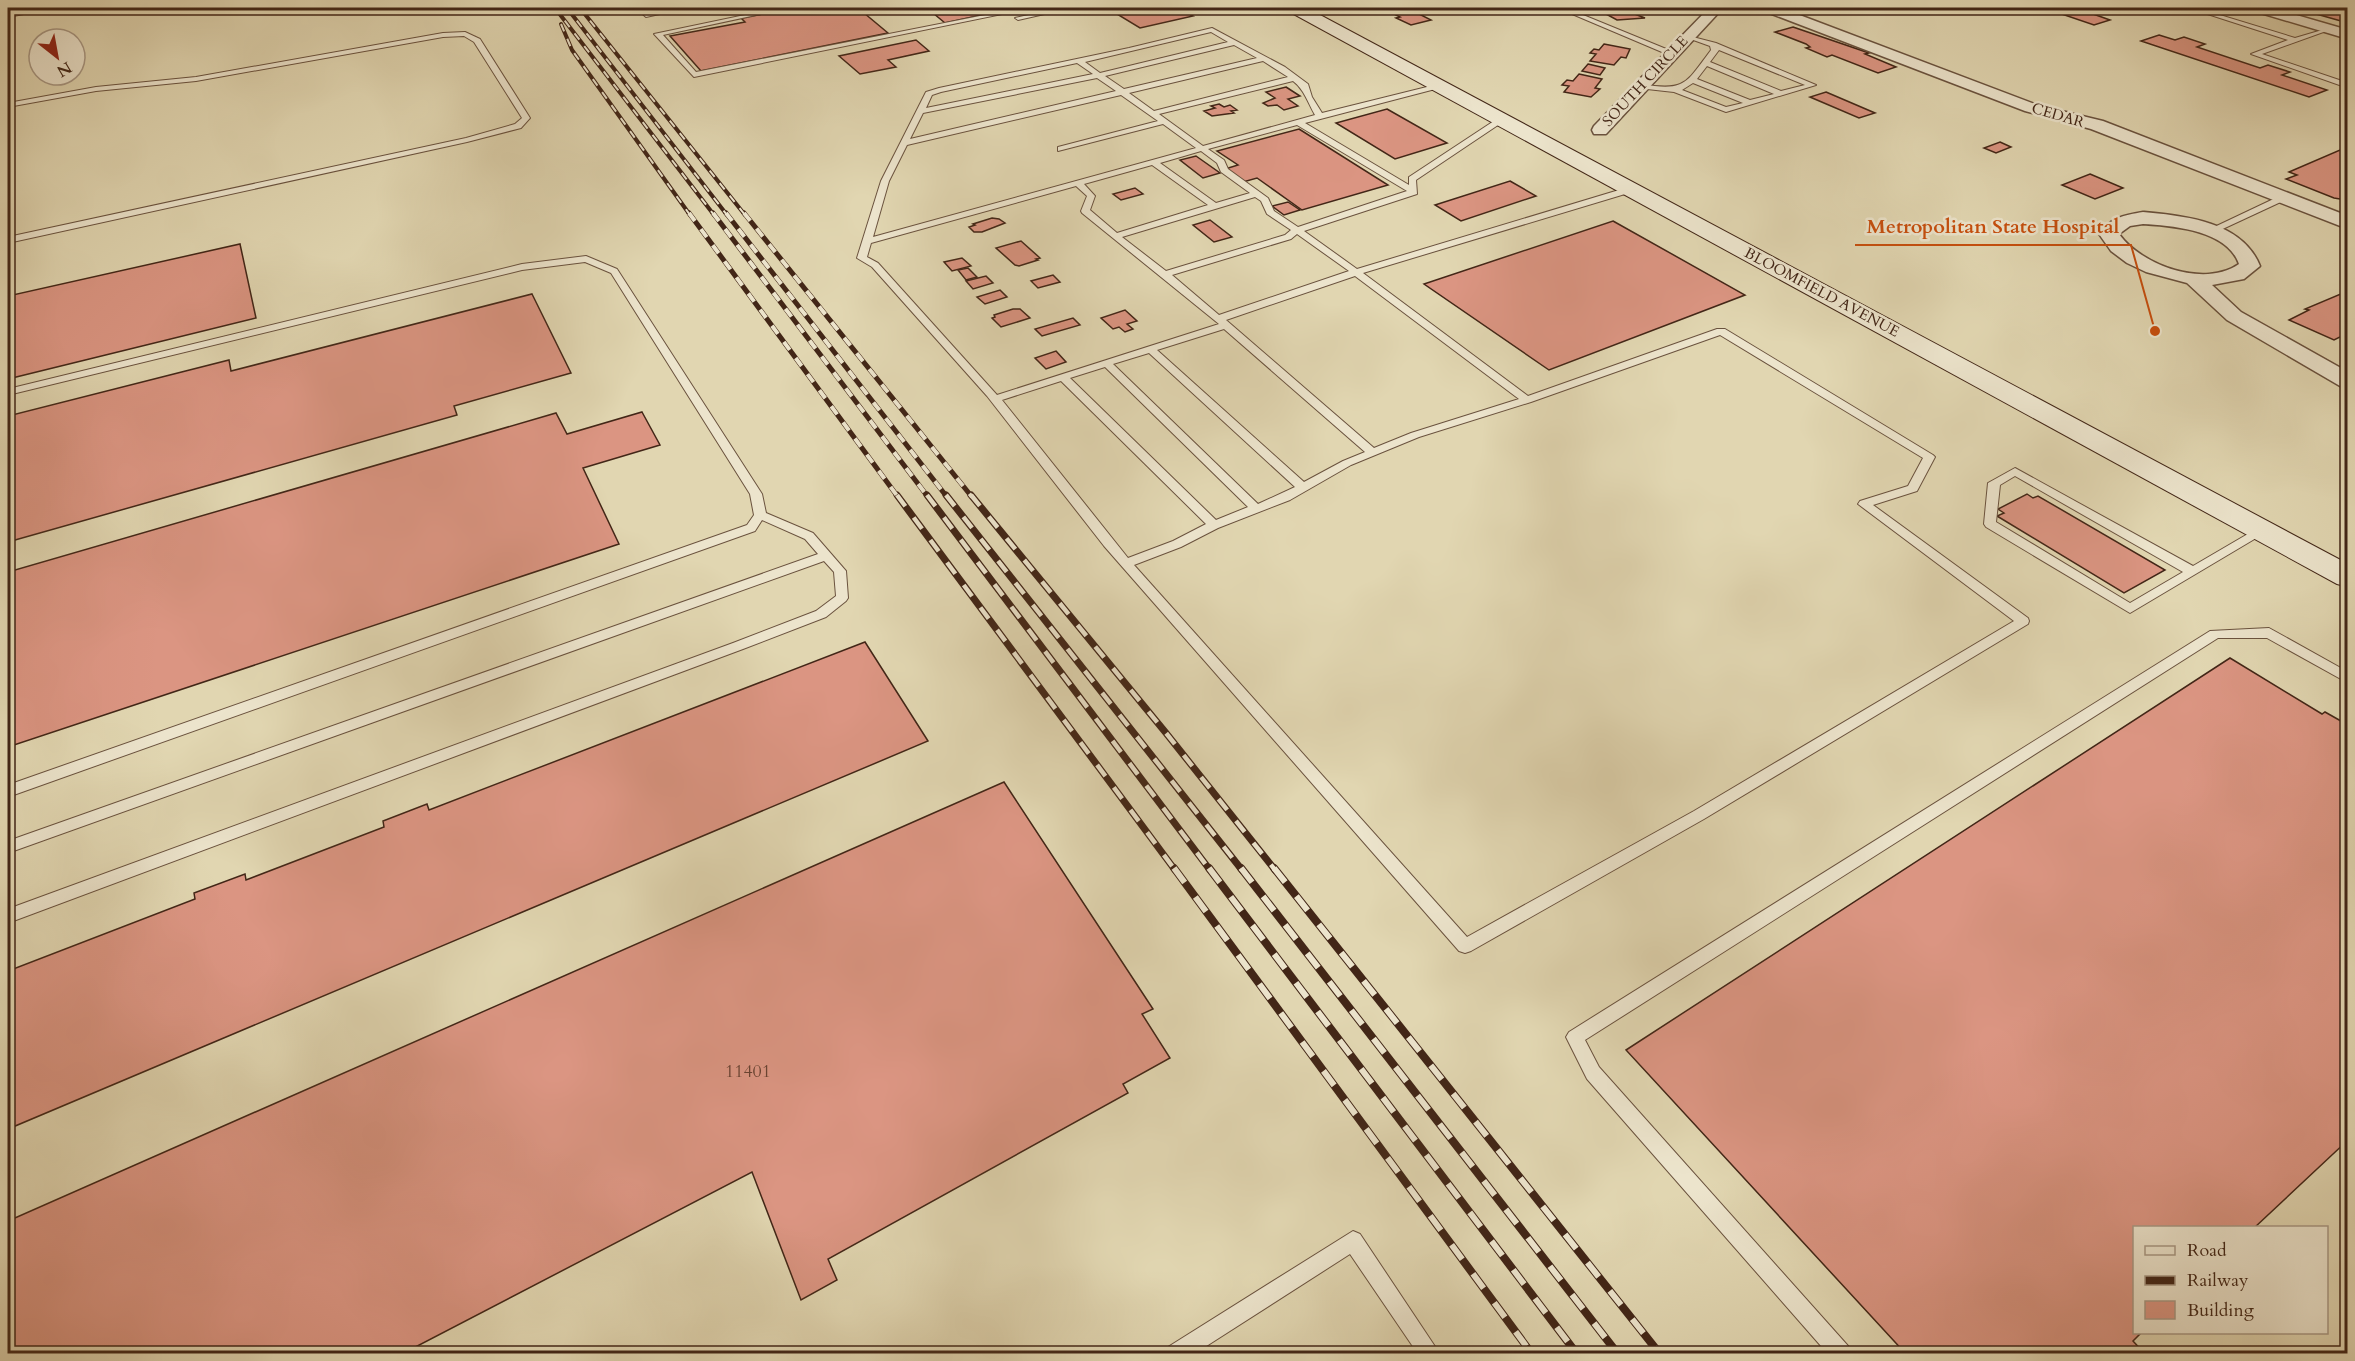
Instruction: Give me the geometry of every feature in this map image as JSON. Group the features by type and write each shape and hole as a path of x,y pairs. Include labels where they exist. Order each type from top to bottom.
{"main road":[{"name":"BLOOMFIELD AVENUE","path":"1296,8 2348,577"}],"street":[{"name":"SOUTH CIRCLE","path":"1600,130 1716,8"},
{"name":"CEDAR","path":"1769,8 2031,108 2097,125 2348,223"},
{"path":"2259,8 2348,35"},
{"path":"2143,218 2188,224 2211,231 2242,248 2249,257 2250,266 2244,273 2232,277 2193,278 2144,265 2126,255 2113,244 2109,234 2113,226 2143,218"},
{"path":"2193,278 2234,316 2348,381"}],"lane":[{"path":"8,15 52,8"},
{"path":"639,8 646,15 684,8"},
{"path":"786,8 658,34 694,75 1028,8"},
{"path":"785,66 1068,8"},
{"path":"1561,8 1672,53"},
{"path":"2192,8 2295,40"},
{"path":"2327,28 2255,54 2348,86"},
{"path":"1126,564 1177,544 1214,525 1286,497 1372,452 1415,435 1527,400 1721,331 1929,458 1913,488 1864,504 2023,621 1699,815 1465,946 1126,564 995,399 875,265 862,258 885,181 929,94 939,90 1212,30 1305,86 1308,97 1320,116"},
{"path":"8,105 96,89 140,87 196,79 443,35 465,34 477,41 526,117 518,126 466,140 8,240"},
{"path":"1641,86 1677,91 1726,110 1812,85 1687,36"},
{"path":"921,111 1099,75 1233,43"},
{"path":"1677,91 1686,88 1715,50 1713,45"},
{"path":"905,143 1263,59"},
{"path":"1079,61 1203,148 1221,162 1224,170 1268,204 1270,212 1356,272 1527,400"},
{"path":"1705,63 1781,94"},
{"path":"1154,113 1294,78"},
{"path":"1692,80 1750,103"},
{"path":"867,241 1440,85"},
{"path":"1414,192 1412,179 1503,119"},
{"path":"1062,148 1165,121"},
{"path":"1298,122 1414,192"},
{"path":"1154,162 1215,206"},
{"path":"1078,183 1091,196 1085,211 1165,274 1372,452"},
{"path":"995,399 1150,349 1356,272 1632,189"},
{"path":"1165,274 1288,237 1297,230 1414,192"},
{"path":"1115,236 1256,194"},
{"path":"2211,231 2282,198"},
{"path":"8,392 522,267 586,259 614,271 756,494 760,515 751,528 8,791"},
{"path":"1150,349 1302,487"},
{"path":"1106,363 1257,509"},
{"path":"1063,377 1214,525"},
{"path":"2193,572 2014,471 1994,483 1990,524 2130,609 2193,572 2262,531"},
{"path":"8,916 821,614 842,598 840,572 809,536 760,515"},
{"path":"8,847 827,555"},
{"path":"1842,1353 1593,1073 1575,1037 2215,634 2269,633 2348,678"},
{"path":"1175,1353 1353,1241 1430,1353"}],"building":[{"path":"796,8 858,8 888,33 701,71 670,36 745,22 741,18"},
{"path":"927,8 989,8 995,12 945,23"},
{"path":"1107,8 1178,8 1193,16 1140,28"},
{"path":"1396,8 1418,10 1425,14 1421,15 1431,20 1411,25 1386,10"},
{"path":"1595,8 1619,8 1645,18 1617,20"},
{"path":"2044,8 2120,8 2096,15 2110,20 2094,25"},
{"path":"2295,8 2348,8 2348,23"},
{"path":"1793,27 1869,53 1865,54 1896,67 1878,73 1832,55 1827,57 1806,48 1810,47 1806,44 1775,32"},
{"path":"2159,35 2175,40 2184,37 2205,44 2197,47 2260,68 2268,65 2290,72 2282,75 2327,90 2309,97 2141,41"},
{"path":"916,40 929,51 888,60 896,67 860,74 839,56"},
{"path":"1604,44 1630,49 1626,58 1621,57 1614,65 1590,61 1596,54 1590,53 1594,49 1599,50"},
{"path":"1588,64 1605,68 1600,75 1582,71"},
{"path":"1579,74 1602,79 1595,88 1600,89 1591,97 1564,92 1569,86 1562,85 1567,80 1573,81"},
{"path":"1286,87 1300,96 1288,99 1298,106 1284,110 1277,105 1268,106 1263,103 1275,98 1266,92"},
{"path":"1826,92 1875,113 1859,118 1810,97"},
{"path":"1219,104 1224,107 1230,105 1237,110 1231,111 1234,113 1212,116 1204,111 1215,108 1211,106"},
{"path":"1387,109 1447,143 1395,159 1336,123"},
{"path":"1299,129 1388,185 1302,210 1257,178 1243,182 1225,169 1238,165 1217,151"},
{"path":"2000,142 2011,147 1996,153 1984,148"},
{"path":"2340,150 2348,153 2348,196 2340,199 2334,198 2286,179 2297,175 2289,172"},
{"path":"1196,156 1220,173 1203,178 1180,160"},
{"path":"2090,174 2123,188 2095,199 2062,185"},
{"path":"1510,181 1536,196 1461,221 1435,205"},
{"path":"1135,188 1143,194 1121,200 1113,194"},
{"path":"1288,202 1300,210 1284,215 1272,206"},
{"path":"992,218 1005,223 982,232 974,232 969,227 975,225 973,224"},
{"path":"1210,220 1232,237 1214,242 1193,225"},
{"path":"1613,221 1745,295 1549,370 1424,284"},
{"path":"1021,241 1040,258 1036,259 1038,260 1019,266 1015,265 996,248"},
{"path":"240,244 256,318 8,379 8,296"},
{"path":"962,258 971,266 952,271 944,262"},
{"path":"968,268 977,277 966,280 958,270"},
{"path":"1053,275 1060,282 1038,288 1031,281"},
{"path":"986,276 993,283 973,289 966,281"},
{"path":"1000,290 1007,297 985,304 977,297"},
{"path":"2343,293 2348,295 2348,333 2334,340 2289,320 2309,310 2305,309"},
{"path":"532,294 571,373 454,406 457,415 8,542 8,416 229,360 231,371"},
{"path":"1020,309 1030,318 1001,327 992,318 995,317 994,315"},
{"path":"1125,310 1137,321 1127,324 1133,329 1125,332 1119,327 1113,329 1101,318"},
{"path":"1073,318 1080,325 1042,336 1035,329"},
{"path":"1056,351 1066,362 1046,369 1035,358"},
{"path":"642,412 660,445 583,468 619,544 8,747 8,572 556,413 567,434"},
{"path":"2027,494 2033,498 2038,496 2165,570 2124,593 1997,516 2004,513 1998,509"},
{"path":"865,642 928,741 8,1129 8,971 195,899 194,893 245,874 246,880 384,827 383,821 427,804 429,810"},
{"path":"2230,658 2322,714 2325,712 2348,725 2348,1140 2256,1226 2133,1226 2133,1334 2140,1334 2133,1341 2145,1354 1906,1354 1626,1050"},
{"path":"1004,782 1153,1009 1142,1014 1170,1058 1123,1084 1128,1093 828,1259 837,1280 801,1300 752,1172 402,1354 8,1354 8,1221"}],"railway":[{"path":"555,8 714,215"},
{"path":"567,8 727,215"},
{"path":"580,8 745,215"},
{"path":"561,24 572,50 690,215"},
{"path":"689,213 898,497"},
{"path":"713,213 928,497"},
{"path":"726,213 947,497"},
{"path":"744,213 972,497"},
{"path":"897,495 1175,870"},
{"path":"927,495 1210,870"},
{"path":"946,495 1242,870"},
{"path":"971,495 1275,870"},
{"path":"1174,868 1532,1354"},
{"path":"1209,868 1577,1354"},
{"path":"1241,868 1618,1354"},
{"path":"1274,868 1660,1354"}],"place":[{"name":"Metropolitan State Hospital","path":"2155,331"}]}
